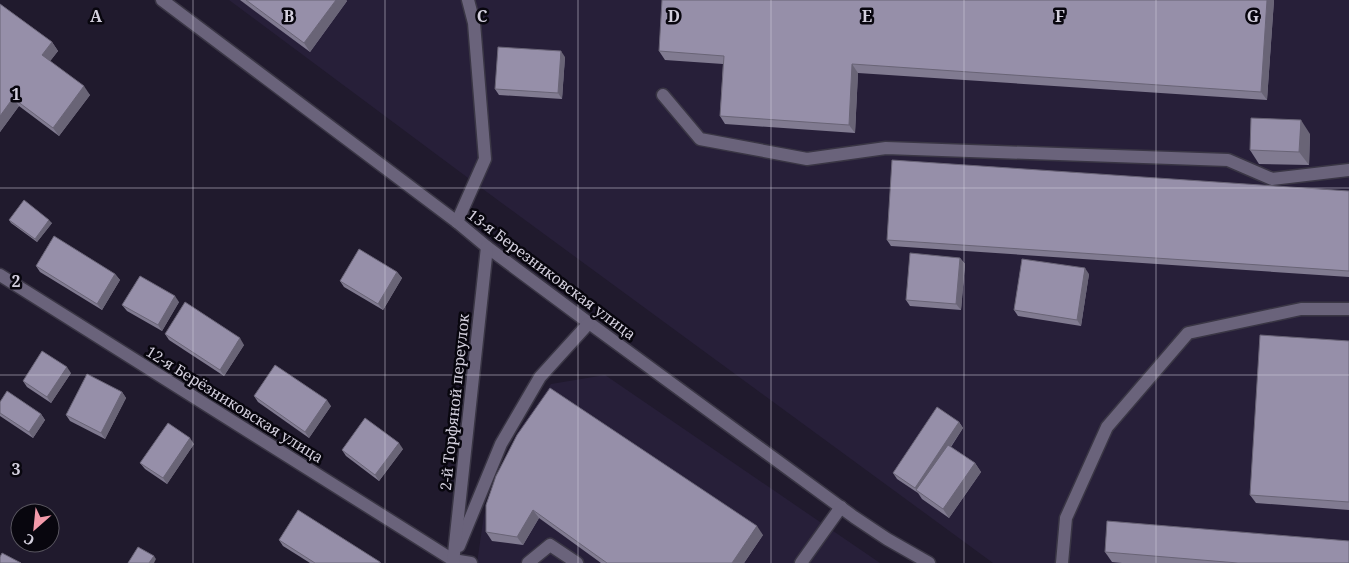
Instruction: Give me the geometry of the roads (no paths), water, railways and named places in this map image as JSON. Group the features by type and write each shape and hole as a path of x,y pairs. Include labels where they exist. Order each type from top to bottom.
{"street":[{"name":"13-я Березниковская улица","path":"162,0 589,323 841,507 887,539 929,563"},
{"path":"457,222 485,159 474,23 468,0"},
{"path":"663,95 700,139 807,158 886,148 1228,160 1272,179 1349,170"},
{"name":"2-й Торфяной переулок","path":"453,561 487,247"},
{"name":"12-я Берёзниковская улица","path":"0,275 453,561"},
{"path":"1062,563 1066,518 1107,427 1188,333 1301,309 1349,310"},
{"path":"471,563 453,561 501,444 540,377 589,323"},
{"path":"801,563 841,507"},
{"path":"528,563 550,545 577,563"}]}
